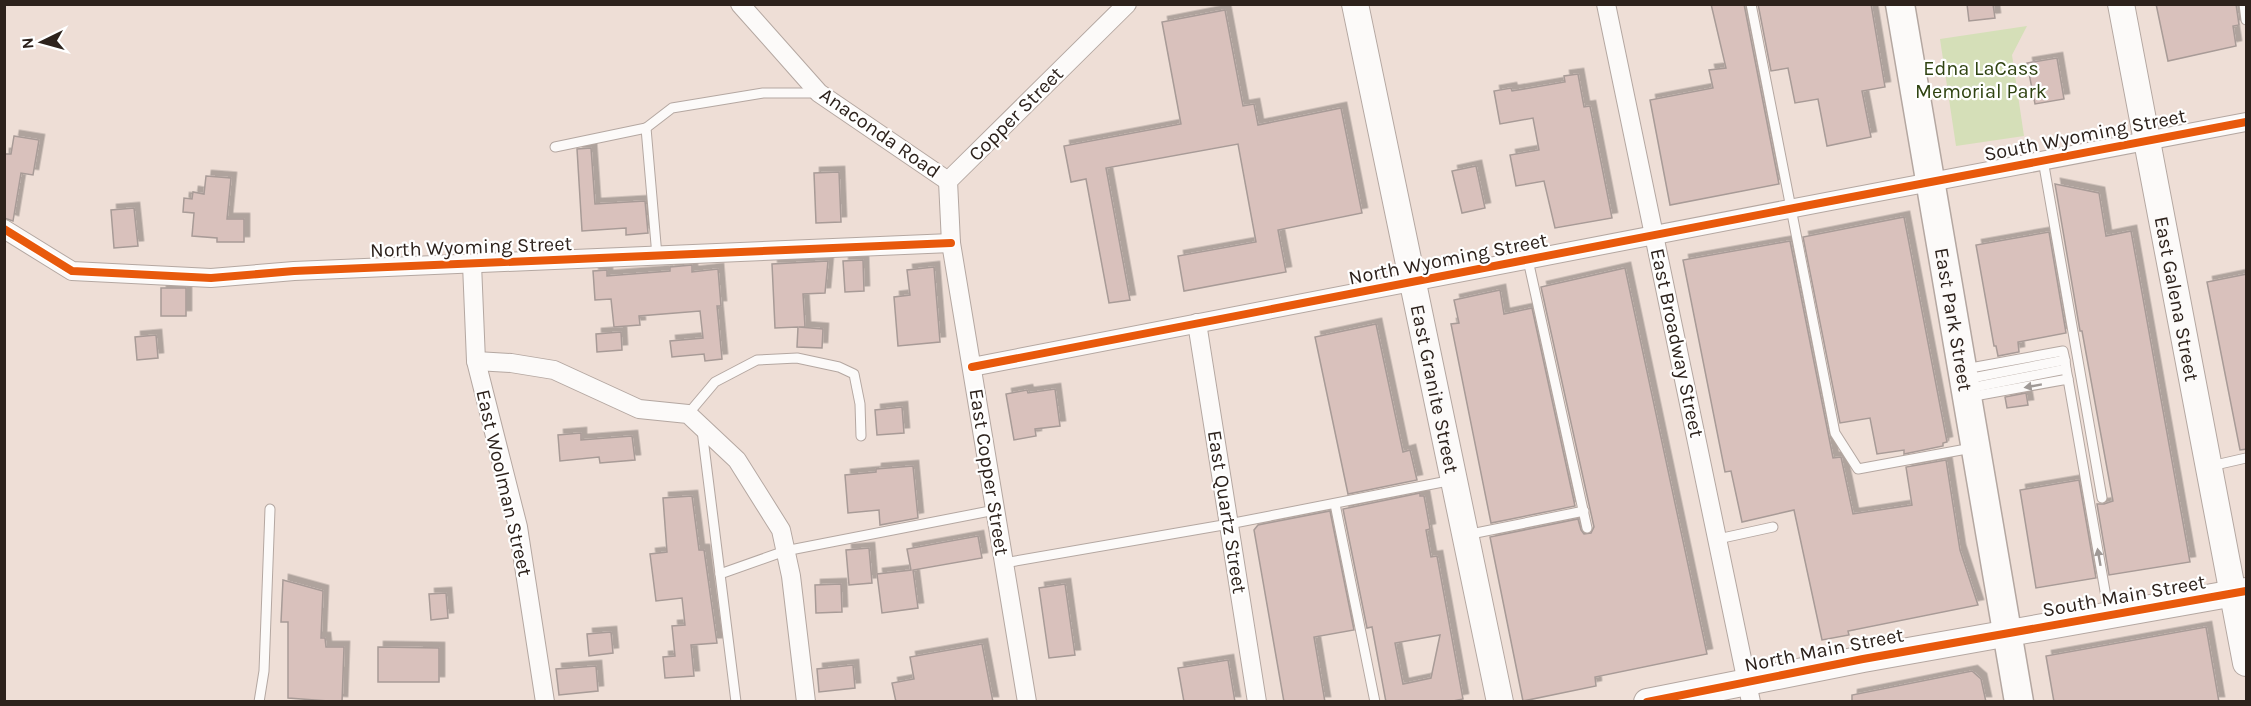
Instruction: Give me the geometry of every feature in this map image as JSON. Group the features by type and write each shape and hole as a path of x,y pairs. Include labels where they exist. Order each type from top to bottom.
{"main road":[{"name":"East Park Street","path":"1900,4 2019,702"}],"street":[{"name":"Anaconda Road","path":"740,4 819,93 948,181"},
{"name":"Copper Street","path":"948,181 1127,4"},
{"name":"East Granite Street","path":"1355,4 1500,702"},
{"name":"East Broadway Street","path":"1606,4 1749,691"},
{"name":"East Galena Street","path":"2121,4 2209,466 2240,592 2247,663"},
{"name":"South Wyoming Street","path":"1930,181 2247,122"},
{"path":"948,181 951,243"},
{"name":"North Wyoming Street","path":"972,367 1930,181"},
{"name":"North Wyoming Street","path":"4,230 72,271 211,278 294,272 951,243"},
{"name":"East Copper Street","path":"951,243 1027,702"},
{"name":"East Woolman Street","path":"472,264 476,361 518,526 545,702"},
{"name":"East Quartz Street","path":"1197,323 1257,702"},
{"path":"476,361 511,363 554,370 639,409 688,414 737,460 781,530 791,576 806,702"},
{"name":"South Main Street","path":"2007,633 2240,592"},
{"name":"North Main Street","path":"1647,702 1749,691 2007,633"}],"lane":[{"path":"1751,4 1835,433 1858,469 1976,447"},
{"path":"2244,4 2247,20"},
{"path":"555,147 646,128 672,108 763,93 819,93"},
{"path":"646,128 657,256"},
{"path":"2043,160 2102,498"},
{"path":"1528,260 1587,528"},
{"path":"688,414 715,382 757,360 797,358 854,374 860,404 861,436"},
{"path":"1965,384 2066,370"},
{"path":"1965,384 2066,370"},
{"path":"2066,370 2109,614"},
{"path":"702,427 736,702"},
{"path":"2209,466 2247,458"},
{"path":"1004,563 1229,524 1454,480"},
{"path":"1335,504 1375,702"},
{"path":"258,702 264,671 270,510"},
{"path":"720,574 785,551 995,510"},
{"path":"1465,535 1584,511"},
{"path":"1718,539 1773,527"}],"green space":[{"name":"Edna LaCass Memorial Park","path":"2027,26 2012,55 2024,136 1956,146 1940,39"}],"building":[{"path":"1711,4 1744,4 1779,184 1670,205 1650,100 1713,88 1709,70 1726,68"},
{"path":"1758,4 1871,4 1885,87 1862,91 1871,137 1827,146 1818,99 1795,103 1788,68 1771,71"},
{"path":"1967,4 1993,4 1995,18 1969,21"},
{"path":"2156,4 2236,4 2239,25 2233,26 2236,46 2168,61"},
{"path":"1225,10 1243,106 1254,104 1258,125 1341,108 1362,213 1278,230 1286,272 1184,291 1178,256 1256,242 1238,144 1106,168 1130,300 1109,303 1086,179 1071,182 1064,146 1181,124 1162,22"},
{"path":"2057,58 2064,99 2035,104 2027,63"},
{"path":"1578,74 1584,107 1590,106 1612,218 1555,228 1544,181 1516,186 1510,155 1539,150 1533,118 1500,124 1494,91 1511,88 1512,91 1565,82 1564,76"},
{"path":"14,136 39,140 33,175 21,173 13,221 4,218 4,154 11,154"},
{"path":"591,148 595,204 645,201 648,233 626,235 626,228 582,231 577,149"},
{"path":"1476,166 1485,208 1462,213 1452,171"},
{"path":"839,172 841,222 816,223 814,173"},
{"path":"206,176 231,178 227,219 244,219 244,242 217,242 217,238 192,236 194,213 183,212 184,198 192,199 193,192 204,194"},
{"path":"2055,184 2099,193 2106,236 2131,231 2190,562 2109,575 2097,504 2113,501 2082,331 2080,331"},
{"path":"134,208 138,246 114,248 111,210"},
{"path":"1904,217 1947,442 1943,443 1943,446 1904,454 1904,450 1877,454 1870,418 1840,423 1803,237"},
{"path":"2049,232 2066,333 2018,342 2019,352 1998,356 1996,346 1994,346 1976,245"},
{"path":"1790,241 1833,458 1841,457 1853,514 1912,505 1906,467 1946,460 1960,550 1978,605 1848,631 1849,635 1822,640 1794,510 1742,522 1731,471 1725,472 1683,260"},
{"path":"863,260 864,291 845,292 843,261"},
{"path":"828,261 825,293 803,294 805,327 799,327 823,329 822,348 797,347 798,327 775,328 772,264"},
{"path":"692,265 692,272 718,269 721,306 717,306 722,359 705,361 704,354 672,357 670,341 703,338 700,311 639,316 640,325 614,327 611,299 595,300 593,271 607,270 607,276 670,271 670,267"},
{"path":"934,267 940,342 898,346 894,297 910,295 907,270"},
{"path":"1625,268 1707,654 1595,677 1596,686 1523,701 1490,537 1578,519 1584,534 1591,533 1594,527 1541,287"},
{"path":"2247,274 2247,449 2240,450 2207,282"},
{"path":"161,288 186,288 186,316 161,316"},
{"path":"1500,290 1504,314 1532,308 1575,506 1491,523 1451,324 1459,323 1454,300"},
{"path":"1376,324 1403,452 1410,450 1417,480 1348,494 1315,337"},
{"path":"621,332 622,350 597,352 596,334"},
{"path":"156,335 158,358 137,360 135,337"},
{"path":"1055,389 1060,426 1035,429 1036,436 1014,440 1006,394 1027,390 1028,393"},
{"path":"2026,393 2028,405 2007,408 2005,397"},
{"path":"902,407 904,433 877,435 875,410"},
{"path":"581,433 581,440 632,436 635,460 600,463 599,457 560,461 558,435"},
{"path":"913,466 918,518 880,525 879,510 848,513 845,475 876,472 876,469"},
{"path":"2079,480 2096,578 2036,588 2020,490"},
{"path":"1420,493 1420,496 1424,496 1430,529 1426,530 1431,557 1437,556 1463,699 1448,702 1386,702 1372,627 1367,628 1343,509","holes":["1440,635 1431,678 1403,684 1395,643"]},
{"path":"692,496 699,550 704,550 717,643 691,645 694,676 665,678 663,657 675,656 672,626 685,625 682,598 656,601 650,554 667,552 663,498"},
{"path":"1330,511 1354,630 1314,637 1325,702 1284,702 1254,530 1258,525"},
{"path":"978,536 982,558 913,570 918,608 882,613 877,574 911,570 907,549"},
{"path":"869,548 872,583 849,585 846,550"},
{"path":"283,580 323,591 321,638 325,638 326,647 344,647 342,702 288,698 288,622 281,622"},
{"path":"841,584 842,612 816,613 815,585"},
{"path":"1065,584 1075,655 1049,658 1039,588"},
{"path":"446,593 448,618 431,620 429,594"},
{"path":"2206,627 2219,702 2054,702 2046,656"},
{"path":"611,632 613,653 589,656 587,634"},
{"path":"982,644 993,702 896,702 892,683 914,679 910,657"},
{"path":"378,647 439,648 439,682 378,682"},
{"path":"1228,660 1235,702 1184,702 1178,668"},
{"path":"853,665 855,688 819,692 817,669"},
{"path":"596,666 598,691 559,695 556,669"},
{"path":"1972,671 1981,679 1986,702 1852,702 1852,695"}],"cycle path":[{"path":"972,367 2246,122"},
{"path":"4,229 72,271 211,278 294,271 951,243"},
{"path":"1647,702 1863,659 2246,591"}]}
